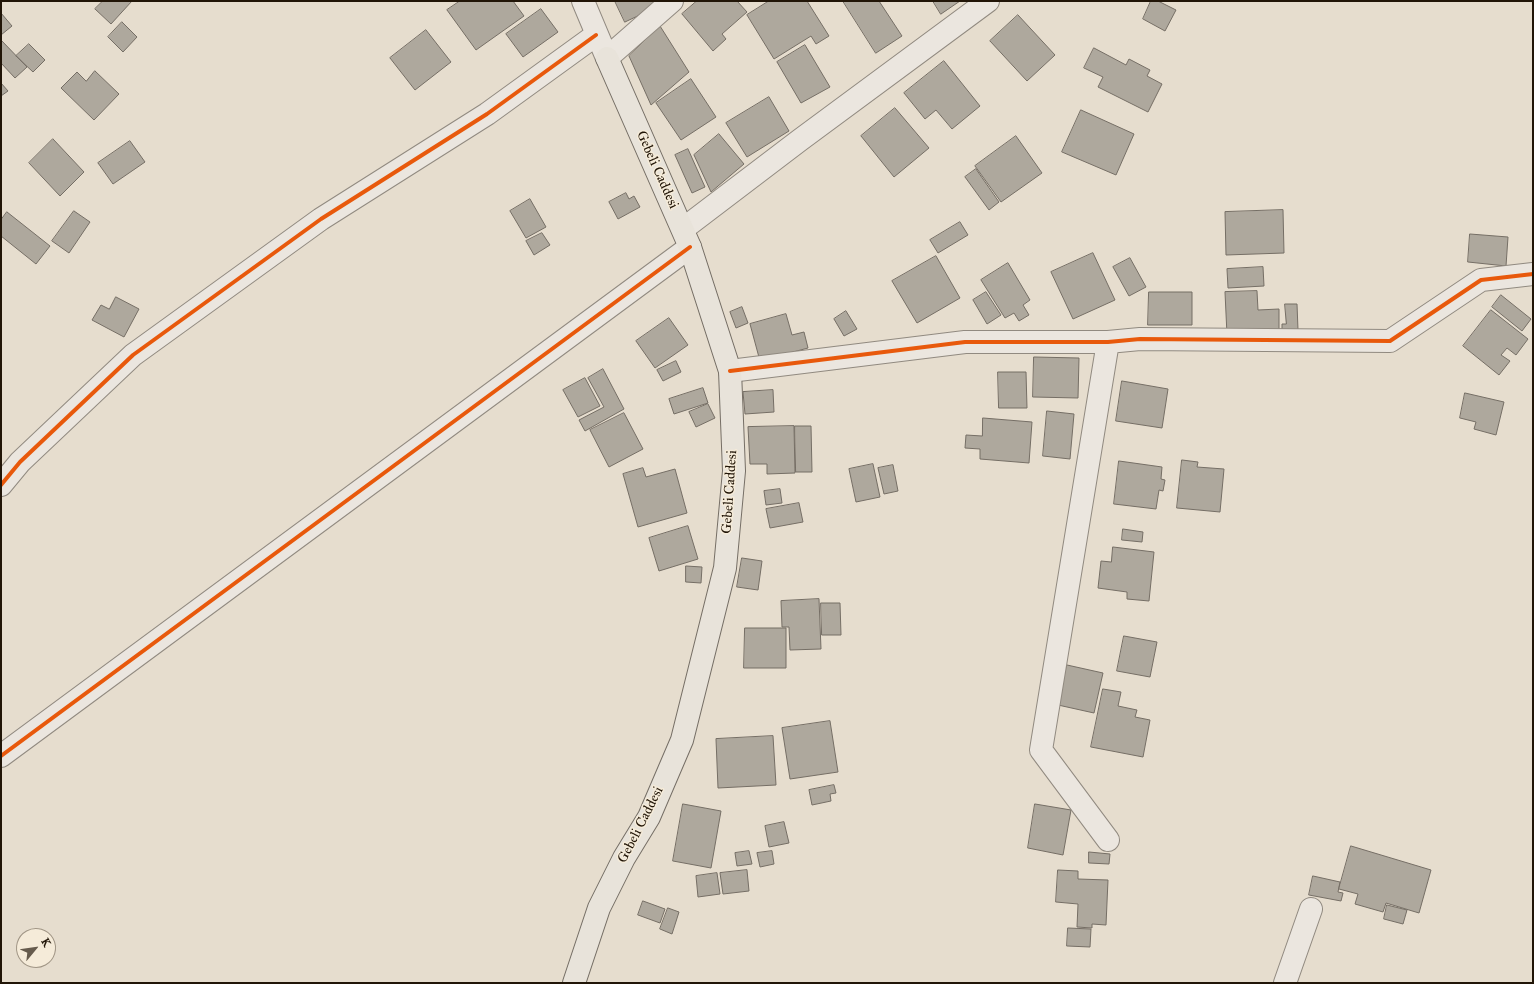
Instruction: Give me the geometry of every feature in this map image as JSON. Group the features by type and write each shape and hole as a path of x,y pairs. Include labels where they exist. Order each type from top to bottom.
{"main road":[{"name":"Gebeli Caddesi","path":"574,983 599,908 624,858 649,817 682,740 725,568 734,471 730,371 687,238 607,58"}],"street":[{"name":"Gebeli Caddesi","path":"583,1 596,35 607,58"},
{"path":"607,58 672,1"},
{"path":"1,756 687,238 800,140 988,1"},
{"path":"1,485 20,462 133,355 321,219 487,114 596,35"},
{"path":"730,371 965,342 1108,342 1140,339 1390,341 1481,280 1533,274"},
{"path":"1108,342 1041,750 1108,840"},
{"path":"1285,983 1311,909"}],"building":[{"path":"103,1 132,1 111,24 95,9"},
{"path":"460,1 513,1 524,16 476,50 447,10"},
{"path":"615,1 664,1 665,3 625,22"},
{"path":"697,1 737,1 747,12 722,34 726,39 713,51 682,14"},
{"path":"769,1 807,1 829,36 816,44 811,36 774,59 747,15"},
{"path":"843,1 879,1 902,36 876,53"},
{"path":"933,1 960,1 941,14"},
{"path":"1151,1 1158,1 1176,10 1165,31 1143,19"},
{"path":"541,9 558,32 523,57 506,34"},
{"path":"1,13 12,26 1,35"},
{"path":"1018,15 1055,55 1027,81 990,41"},
{"path":"122,22 137,37 123,52 108,37"},
{"path":"660,26 689,72 651,105 629,56"},
{"path":"426,30 451,62 415,90 390,58"},
{"path":"1,40 27,67 15,78 1,63"},
{"path":"29,44 45,60 33,72 16,56"},
{"path":"805,45 830,87 801,103 777,62"},
{"path":"1094,48 1126,65 1129,59 1150,70 1147,76 1162,84 1148,112 1098,87 1103,77 1084,68"},
{"path":"944,61 980,106 952,129 936,110 925,119 904,93"},
{"path":"95,71 119,94 94,120 61,88 77,72 86,81"},
{"path":"691,79 716,117 681,140 656,103"},
{"path":"1,83 8,91 1,96"},
{"path":"769,97 789,131 747,157 726,123"},
{"path":"895,108 929,148 894,177 861,136"},
{"path":"1081,110 1134,134 1116,175 1062,152"},
{"path":"719,134 744,164 711,192 694,155"},
{"path":"1016,136 1042,173 1001,202 975,166"},
{"path":"53,139 84,172 60,196 29,163"},
{"path":"130,141 145,162 113,184 98,163"},
{"path":"688,149 705,187 692,193 675,155"},
{"path":"976,169 999,202 989,210 965,177"},
{"path":"626,193 629,199 634,196 640,207 618,219 609,202"},
{"path":"530,199 546,227 526,238 510,211"},
{"path":"1283,210 1284,253 1226,255 1225,212"},
{"path":"74,211 90,222 69,253 52,241"},
{"path":"7,212 50,246 36,264 1,236 1,220"},
{"path":"960,222 968,235 938,253 930,240"},
{"path":"542,233 550,245 534,255 526,241"},
{"path":"1470,234 1508,237 1506,266 1468,262"},
{"path":"1093,253 1115,300 1073,319 1051,272"},
{"path":"936,256 960,298 917,323 892,281"},
{"path":"1130,258 1146,287 1129,296 1113,267"},
{"path":"1008,263 1030,300 1023,305 1029,315 1019,321 1014,313 1005,318 981,280"},
{"path":"1263,267 1264,286 1228,288 1227,269"},
{"path":"1257,291 1258,310 1279,309 1279,333 1227,335 1225,292"},
{"path":"986,292 1001,315 987,324 973,300"},
{"path":"1149,292 1192,292 1192,325 1148,325"},
{"path":"1501,295 1531,319 1522,331 1492,307"},
{"path":"116,297 139,309 124,337 92,320 101,305 109,309"},
{"path":"1285,304 1297,304 1298,330 1282,330 1282,324 1286,324"},
{"path":"742,307 748,323 736,328 730,312"},
{"path":"1491,310 1528,339 1516,355 1507,348 1501,355 1510,361 1499,375 1463,346"},
{"path":"846,311 857,329 844,336 834,319"},
{"path":"786,314 792,335 804,332 808,348 760,361 750,324"},
{"path":"669,318 688,345 655,368 636,341"},
{"path":"1034,357 1079,358 1078,398 1033,397"},
{"path":"676,361 681,372 663,381 657,370"},
{"path":"603,369 624,409 585,431 579,420 604,407 588,378"},
{"path":"998,372 1026,372 1027,408 999,408"},
{"path":"585,378 600,406 578,417 563,390"},
{"path":"1122,381 1168,389 1162,428 1116,421"},
{"path":"703,388 708,403 674,414 669,399"},
{"path":"773,390 774,412 745,414 743,392"},
{"path":"1465,393 1504,402 1496,435 1474,429 1476,422 1460,418"},
{"path":"708,404 715,418 696,427 689,412"},
{"path":"1047,411 1074,414 1070,459 1043,456"},
{"path":"624,413 643,449 609,467 590,430"},
{"path":"983,418 1032,422 1029,463 980,459 980,449 965,448 966,435 982,436"},
{"path":"794,426 795,473 767,474 767,464 750,464 748,427"},
{"path":"795,426 811,426 812,472 796,472"},
{"path":"1182,460 1198,462 1197,467 1224,469 1220,512 1177,508"},
{"path":"1119,461 1162,467 1161,479 1165,480 1163,491 1159,490 1156,509 1114,504"},
{"path":"873,464 880,497 856,502 849,469"},
{"path":"893,465 898,491 884,494 878,468"},
{"path":"643,468 646,477 675,469 687,513 638,527 623,474"},
{"path":"780,489 782,503 766,505 764,491"},
{"path":"799,503 803,522 770,528 766,509"},
{"path":"688,526 698,559 659,571 649,538"},
{"path":"1123,529 1143,532 1142,542 1122,540"},
{"path":"1113,547 1154,552 1149,601 1127,599 1127,592 1098,588 1101,561 1111,562"},
{"path":"742,558 762,561 758,590 737,587"},
{"path":"686,566 702,567 701,583 686,582"},
{"path":"819,599 821,649 790,650 789,627 782,627 781,601"},
{"path":"821,603 840,603 841,635 822,635"},
{"path":"745,628 786,628 786,668 744,668"},
{"path":"1124,636 1157,642 1150,677 1117,671"},
{"path":"1067,665 1103,673 1094,713 1058,705"},
{"path":"1103,689 1121,692 1118,706 1137,710 1135,717 1150,720 1143,757 1091,747"},
{"path":"830,721 838,772 790,779 782,728"},
{"path":"773,736 776,785 718,788 716,739"},
{"path":"834,785 836,793 830,794 831,801 812,805 809,790"},
{"path":"683,804 721,811 711,868 673,861"},
{"path":"1035,804 1071,810 1063,855 1028,848"},
{"path":"784,822 789,843 769,847 765,826"},
{"path":"1351,846 1431,870 1419,913 1386,903 1383,912 1355,904 1358,894 1339,889"},
{"path":"749,851 752,864 737,866 735,853"},
{"path":"772,851 774,864 760,867 757,853"},
{"path":"1089,852 1110,854 1109,864 1089,863"},
{"path":"747,870 749,891 723,894 720,873"},
{"path":"1058,870 1078,871 1078,879 1108,880 1106,925 1092,924 1092,928 1077,927 1078,904 1056,902"},
{"path":"717,873 720,894 698,897 696,876"},
{"path":"1313,876 1340,882 1338,892 1343,893 1341,901 1309,895"},
{"path":"643,901 665,909 660,923 638,915"},
{"path":"1387,905 1407,910 1403,924 1384,919"},
{"path":"668,908 679,912 672,934 660,929"},
{"path":"1068,928 1091,929 1090,947 1067,946"}],"cycle path":[{"path":"1,485 20,462 133,355 321,219 487,114 596,35"},
{"path":"1,756 690,247"},
{"path":"730,371 965,342 1108,342 1140,339 1390,341 1481,280 1533,274"}]}
